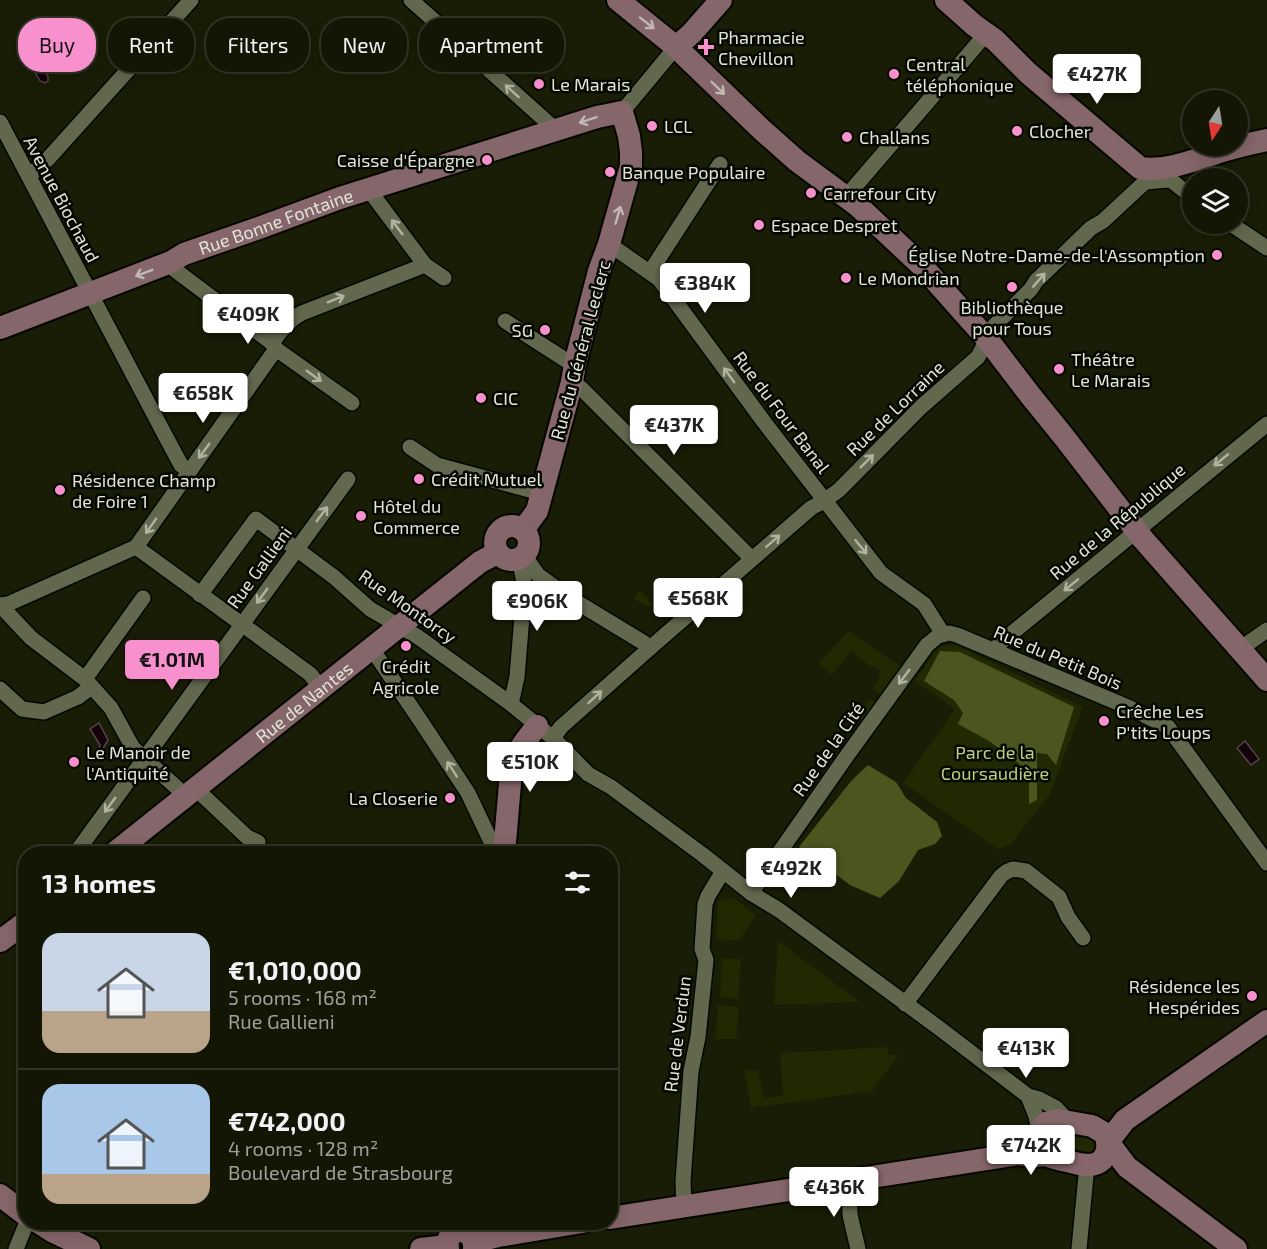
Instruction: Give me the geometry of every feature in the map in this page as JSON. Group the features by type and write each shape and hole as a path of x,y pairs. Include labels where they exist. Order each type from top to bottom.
{"street":[{"path":"29,176 47,160 191,0"},
{"path":"411,0 556,130"},
{"path":"618,0 676,47 797,161 858,206 924,268 988,340 1165,566 1267,680"},
{"path":"622,112 676,47 692,34 721,0"},
{"path":"946,0 974,26 995,40 1028,73 1143,175 1148,169 1174,173 1228,149 1267,140"},
{"path":"845,198 986,34"},
{"name":"Rue Bonne Fontaine","path":"0,328 171,262 184,254 340,198 597,117 622,112"},
{"name":"Rue du Général Leclerc","path":"523,530 537,511 542,494 598,270 609,244 630,166 629,136 622,112"},
{"name":"Avenue Biochaud","path":"0,122 181,465 189,471"},
{"path":"650,272 720,164"},
{"path":"1174,173 1182,184"},
{"name":"Rue de Lorraine","path":"545,732 561,727 811,508 839,490 921,407 978,357 993,327 1031,289 1036,281 1091,228 1103,221 1124,201 1143,175"},
{"path":"370,189 425,265 444,278"},
{"path":"1246,234 1267,248"},
{"name":"Rue du Four Banal","path":"609,244 659,279 824,501"},
{"path":"171,262 175,270 352,403"},
{"path":"0,605 8,604 136,547 274,346 287,323 293,318 425,265"},
{"path":"505,321 573,374 578,385 752,559"},
{"name":"Rue de la République","path":"995,651 1000,643 1267,424"},
{"path":"410,447 438,465 542,494"},
{"name":"Rue Gallieni","path":"81,846 348,479"},
{"path":"824,501 881,573 924,604 943,634"},
{"name":"Rue Montorcy","path":"200,595 256,519 334,577 370,609 418,637 511,704 545,732 588,774 611,787 751,893 779,910 1028,1096 1056,1108 1069,1122"},
{"path":"514,526 523,530 529,540 528,550 522,557 514,561 504,559 497,553 494,544 500,530 514,526"},
{"path":"136,547 310,674 321,688"},
{"name":"Rue de Nantes","path":"123,846 480,562 497,553"},
{"path":"522,557 538,575 570,598 650,648"},
{"path":"511,704 517,677 524,592 522,557"},
{"path":"0,689 22,709 44,712 78,697 143,598"},
{"path":"0,605 31,638 88,683 111,708 133,748 247,837 258,842"},
{"path":"1240,649 1267,630"},
{"name":"Rue du Petit Bois","path":"943,634 957,634 1130,708 1168,728 1267,863"},
{"name":"Rue de la Cité","path":"751,893 927,645 934,638 943,634"},
{"path":"372,649 468,793 493,846"},
{"path":"505,846 512,760 545,732"},
{"path":"905,1004 1001,876 1013,869 1026,871 1059,897 1068,917 1083,938"},
{"name":"Rue de Verdun","path":"684,1207 683,1181 691,1071 698,1037 706,960 702,949 705,904 723,871"},
{"path":"0,941 18,928"},
{"path":"1079,1249 1098,1148 1125,1120 1267,1021"},
{"path":"1028,1096 1036,1116 1041,1141"},
{"path":"1041,1141 1046,1123 1052,1120 1069,1122 1098,1148 1236,1249"},
{"path":"618,1217 1018,1154 1041,1141 1098,1148"},
{"path":"849,1181 850,1215 858,1249"},
{"path":"16,1249 22,1230"},
{"path":"50,1230 89,1249"},
{"path":"421,1249 447,1248 447,1242 452,1234 461,1231 477,1234 512,1230"}],"green space":[{"path":"640,590 653,604 646,606 634,599"},
{"path":"849,631 901,667 881,694 872,688 881,677 878,675 880,671 873,665 871,667 851,651 832,675 818,664"},
{"name":"Parc de la Coursaudière","path":"954,644 1083,707 1050,794 1010,845 998,849 903,783 955,709 914,681 939,647"},
{"path":"940,651 960,652 1074,707 1056,765 1047,754 1037,753 1037,800 1029,804 1029,775 1016,761 989,741 958,724 963,713 954,700 924,681"},
{"path":"870,699 876,703 862,722 855,718"},
{"path":"543,741 555,750 555,756 549,760 533,743"},
{"path":"868,765 896,782 906,798 937,822 942,836 935,844 918,850 899,881 880,898 850,885 799,847 852,780"},
{"path":"733,898 756,915 739,941 716,939 718,901"},
{"path":"778,941 860,1002 774,1005"},
{"path":"722,958 741,959 738,999 720,997"},
{"path":"718,1005 739,1007 736,1039 715,1039"},
{"path":"888,1047 888,1055 899,1054 872,1091 751,1108 744,1070 758,1071 764,1098 783,1096 780,1053"},
{"path":"1049,1131 1092,1134 1098,1143 1094,1155 1052,1150 1046,1137"}],"shaded area":[{"path":"35,72 45,72 48,81 45,83 40,81"},
{"path":"99,723 108,740 102,750 99,750 100,745 90,729"},
{"path":"1245,741 1259,759 1251,765 1237,748"}],"place":[{"name":"Pharmacie Chevillon","path":"706,47"},
{"name":"Central téléphonique","path":"894,74"},
{"name":"Le Marais","path":"539,84"},
{"name":"LCL","path":"652,126"},
{"name":"Clocher","path":"1017,131"},
{"name":"Challans","path":"847,137"},
{"name":"Caisse d'Épargne","path":"487,160"},
{"name":"Banque Populaire","path":"610,172"},
{"name":"Carrefour City","path":"811,193"},
{"name":"Espace Despret","path":"759,225"},
{"name":"Église Notre-Dame-de-l'Assomption","path":"1217,255"},
{"name":"Le Mondrian","path":"846,278"},
{"name":"Bibliothèque pour Tous","path":"1012,287"},
{"name":"SG","path":"545,330"},
{"name":"Théâtre Le Marais","path":"1059,369"},
{"name":"CIC","path":"481,398"},
{"name":"Crédit Mutuel","path":"419,479"},
{"name":"Résidence Champ de Foire 1","path":"60,490"},
{"name":"Hôtel du Commerce","path":"361,516"},
{"name":"Crédit Agricole","path":"406,646"},
{"name":"Crêche Les P'tits Loups","path":"1104,721"},
{"name":"Le Manoir de l'Antiquité","path":"74,762"},
{"name":"La Closerie","path":"450,798"},
{"name":"Résidence les Hespérides","path":"1252,996"}]}
